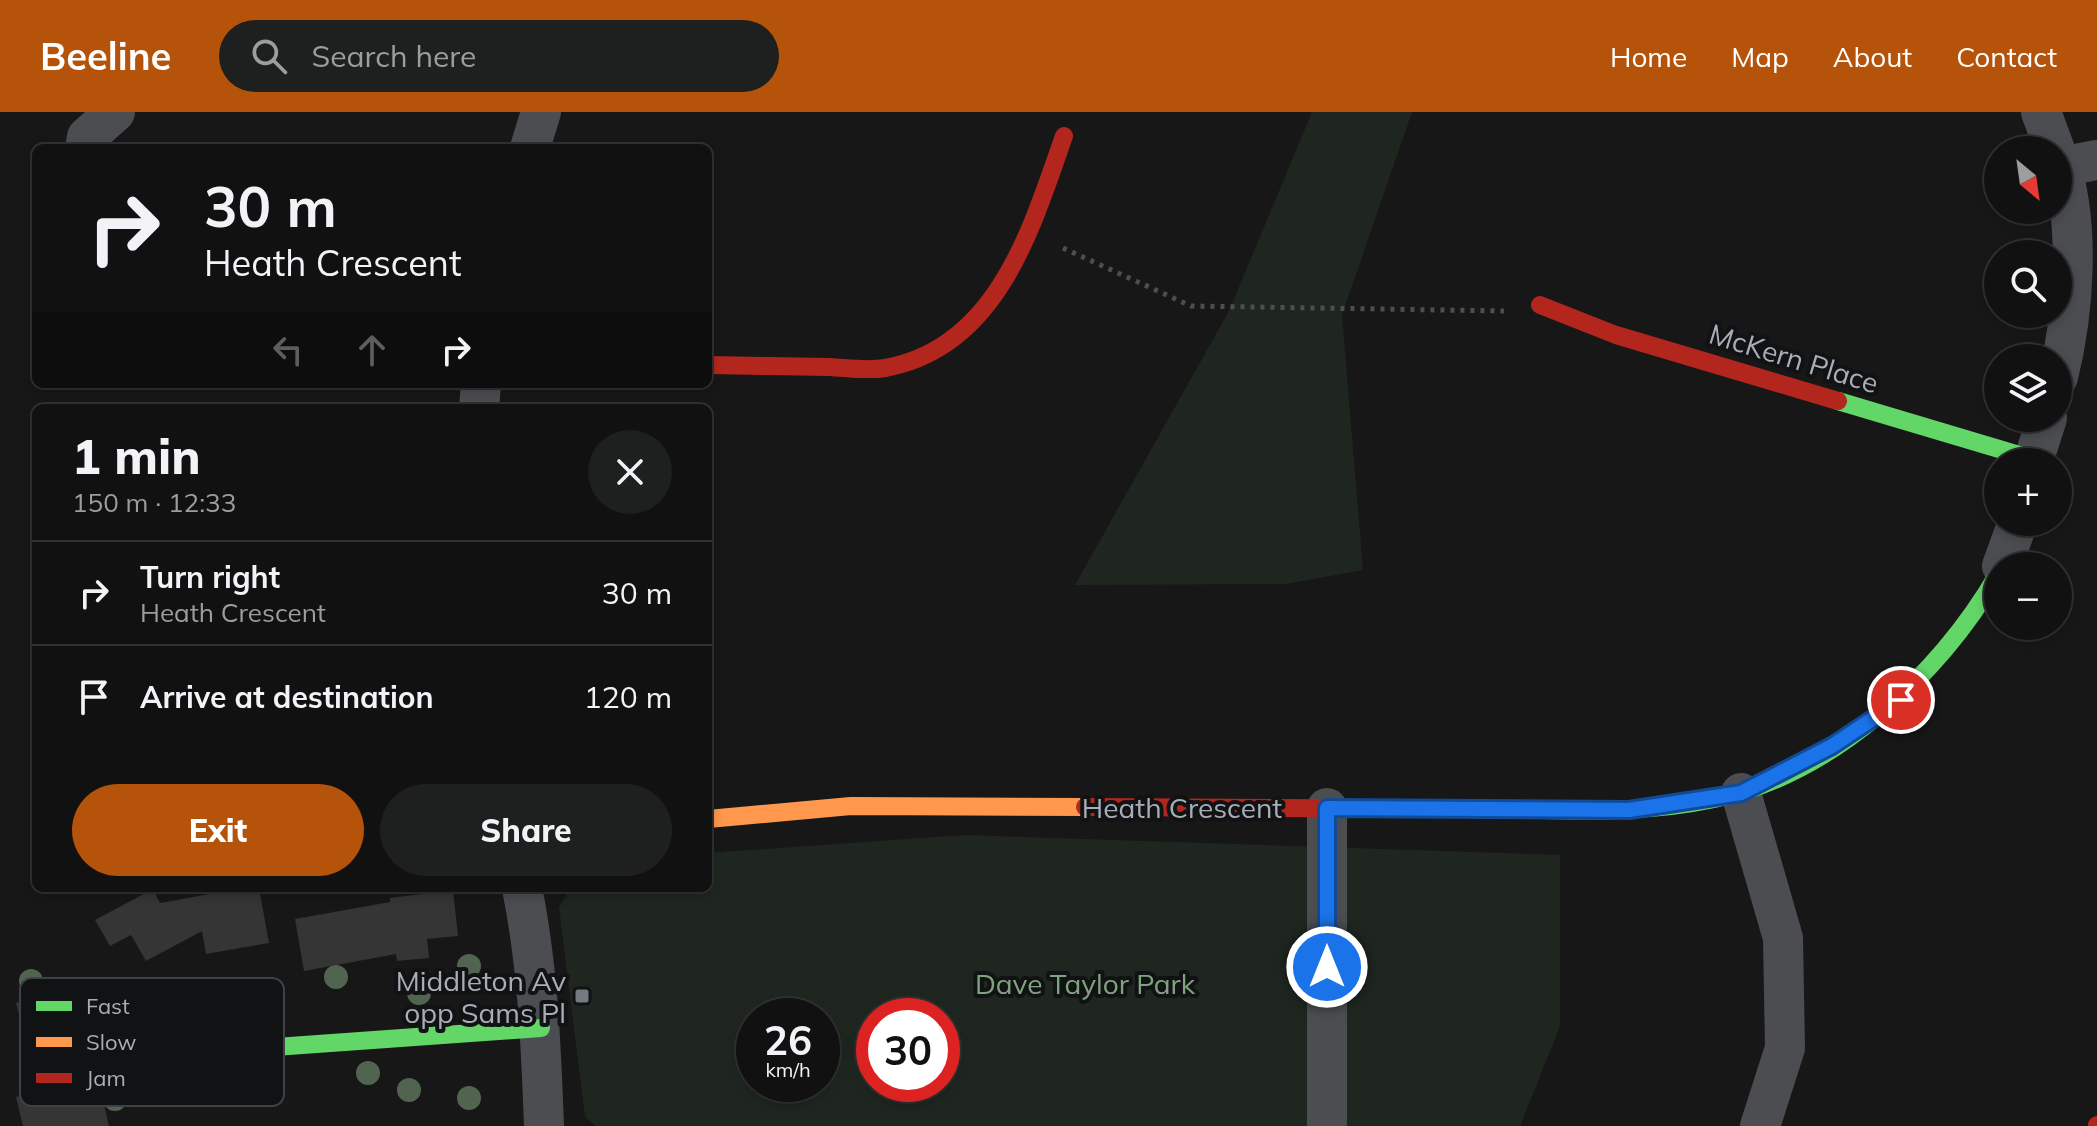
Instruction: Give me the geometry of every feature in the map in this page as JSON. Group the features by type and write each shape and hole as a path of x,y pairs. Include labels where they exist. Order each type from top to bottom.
{"street":[{"path":"86,144 87,137 115,112"},
{"path":"531,144 541,112"},
{"path":"2041,112 2055,136"},
{"path":"712,365 884,368 931,356 964,334 999,294 1030,233 1064,136"},
{"path":"2065,344 2071,316 2071,224"},
{"name":"McKern Place","path":"1540,305 1616,335 1993,448"},
{"name":"Heath Crescent","path":"712,819 851,806 1629,810 1741,793 1832,746 1901,700 1952,646 1984,596"},
{"path":"1741,793 1783,938 1785,1048 1760,1126"},
{"path":"1327,808 1327,1126"},
{"path":"523,892 531,932 541,1028 544,1126"},
{"path":"284,1046 541,1028"}],"path":[{"path":"1030,233 1191,306 1510,311 1540,305"}],"green space":[{"path":"1312,112 1412,112 1342,315 1363,570 1285,584 1075,585 1229,311"},
{"name":"Dave Taylor Park","path":"965,835 1560,855 1560,1026 1520,1126 596,1126 585,1117 559,907 568,892 712,892 712,853"}],"building":[{"path":"147,892 154,892 160,903 220,892 260,892 269,943 206,954 202,931 146,961 131,935 110,946 95,920"},
{"path":"453,892 458,936 427,939 429,958 397,961 396,954 304,971 295,919 390,902 390,898"},
{"path":"20,1096 20,1106 104,1106 109,1126 23,1126 16,1097"}],"traffic: fast":[{"path":"1838,401 1996,448"},
{"path":"1489,809 1659,807 1714,799 1758,787 1800,768 1840,744 1878,715 1945,648 1984,596"},
{"path":"284,1046 541,1028"}],"traffic: slow":[{"path":"712,819 851,806 1085,807"}],"traffic: jam":[{"path":"712,365 878,369 923,356 956,337 982,311 1004,280 1038,209 1064,136"},
{"path":"1540,305 1616,335 1838,401"},
{"path":"1085,807 1489,809"}],"place":[{"name":"Middleton Av opp Sams Pl","path":"582,996"}],"route":[{"path":"1327,967 1327,808 1629,810 1741,793 1832,746 1901,700"}]}
